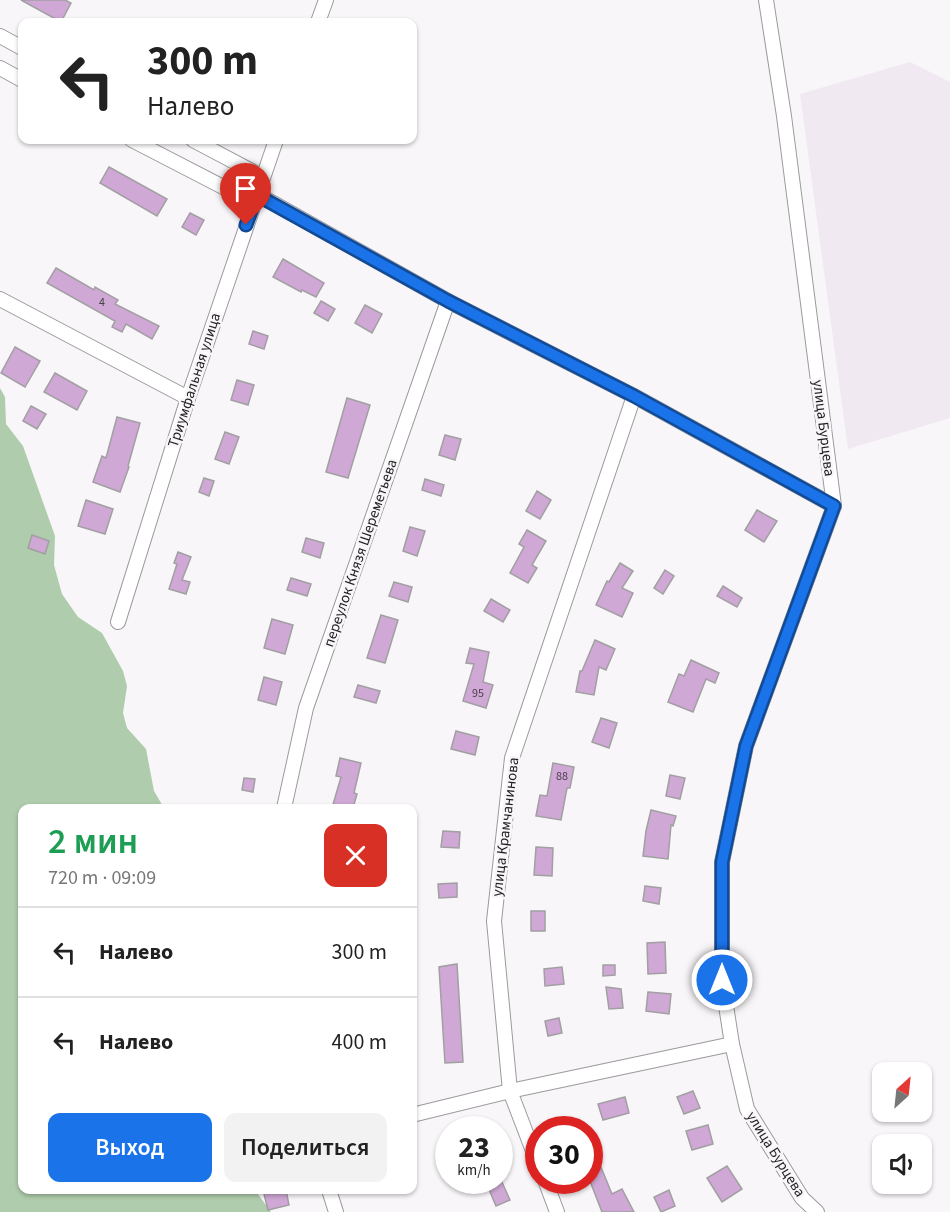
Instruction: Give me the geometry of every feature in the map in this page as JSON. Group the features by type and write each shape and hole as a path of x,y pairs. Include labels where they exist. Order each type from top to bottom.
{"street":[{"path":"319,18 326,0"},
{"name":"улица Бурцева","path":"766,0 784,116 834,506 746,746 722,862 722,980 732,1044 747,1109 802,1198 817,1212"},
{"path":"0,36 18,46"},
{"path":"0,68 18,78"},
{"path":"140,144 255,199 634,396 834,506"},
{"path":"200,144 263,177"},
{"name":"Триумфальная улица","path":"118,622 188,398 275,144"},
{"path":"0,299 188,398"},
{"name":"переулок Князя Шереметьева","path":"285,804 306,708 448,301"},
{"name":"улица Крамчанинова","path":"525,1130 510,1091 494,921 512,758 634,396"},
{"path":"417,1114 510,1091 732,1044"},
{"path":"329,1194 336,1212"},
{"path":"550,1194 557,1212"}],"shaded area":[{"path":"910,62 950,82 950,418 848,449 800,94"}],"green space":[{"path":"0,388 5,397 6,424 23,446 55,536 54,565 62,594 78,617 102,633 123,671 127,686 123,713 127,728 146,749 154,791 162,804 18,804 18,1194 258,1194 271,1212 0,1212"}],"building":[{"path":"21,0 65,0 71,3 63,18 54,18"},
{"path":"109,167 167,199 157,216 100,183"},
{"path":"190,213 204,220 196,235 182,227"},
{"path":"283,259 324,283 316,297 273,277"},
{"path":"56,268 94,290 95,287 118,300 115,304 159,326 152,339 126,324 122,332 112,327 115,321 47,283"},
{"path":"321,301 335,309 328,321 314,313"},
{"path":"365,305 382,314 372,333 355,323"},
{"path":"253,331 268,336 264,349 249,344"},
{"path":"15,347 40,361 25,387 1,373"},
{"path":"55,373 87,391 77,410 44,392"},
{"path":"237,380 254,385 248,405 231,400"},
{"path":"347,398 370,405 348,478 326,472"},
{"path":"31,406 46,414 37,429 23,421"},
{"path":"117,417 140,423 120,492 93,482 102,456 106,458"},
{"path":"225,432 239,437 229,464 215,459"},
{"path":"445,435 461,439 455,460 439,455"},
{"path":"204,478 214,481 209,496 199,492"},
{"path":"425,479 444,485 441,496 422,490"},
{"path":"537,491 551,500 540,519 526,511"},
{"path":"86,500 113,509 105,534 78,526"},
{"path":"757,510 777,521 764,542 745,530"},
{"path":"410,527 425,531 417,556 403,551"},
{"path":"527,530 546,541 532,565 537,568 528,583 510,573 524,547 519,544"},
{"path":"32,535 49,541 45,554 28,548"},
{"path":"306,538 324,543 320,558 302,552"},
{"path":"178,552 191,557 182,580 190,582 186,594 169,589 177,564 174,563"},
{"path":"620,563 633,571 622,588 633,593 622,617 596,605 607,581 609,582"},
{"path":"665,570 674,576 663,594 654,588"},
{"path":"291,578 311,584 307,596 287,590"},
{"path":"394,582 412,587 408,602 389,596"},
{"path":"723,586 742,598 737,607 717,596"},
{"path":"491,599 510,610 503,622 484,611"},
{"path":"381,615 398,620 385,663 367,658"},
{"path":"272,619 293,625 285,654 264,648"},
{"path":"595,640 615,649 606,670 599,667 594,695 576,692 580,671 582,671"},
{"path":"470,648 489,652 483,682 493,685 486,708 463,701 474,664 466,663"},
{"path":"691,660 719,673 715,683 706,679 693,712 668,702 679,674 684,676"},
{"path":"264,677 282,682 276,705 258,700"},
{"path":"358,685 380,691 376,703 354,697"},
{"path":"601,718 617,723 609,748 592,742"},
{"path":"456,731 479,737 475,755 451,749"},
{"path":"340,758 361,763 354,793 357,794 354,804 333,804 341,777 336,776"},
{"path":"553,763 574,767 561,820 536,816 540,795 547,796"},
{"path":"670,775 685,778 680,799 666,796"},
{"path":"244,778 255,779 253,792 242,790"},
{"path":"651,810 676,816 673,826 671,825 668,859 643,856"},
{"path":"443,831 460,832 459,848 441,847"},
{"path":"536,847 553,848 552,876 534,875"},
{"path":"457,883 457,897 439,898 438,884"},
{"path":"645,886 661,888 659,904 643,901"},
{"path":"531,911 545,911 545,931 531,931"},
{"path":"665,942 666,973 648,974 647,943"},
{"path":"457,964 463,1062 445,1063 439,967"},
{"path":"603,965 615,965 615,975 603,976"},
{"path":"562,967 564,984 545,986 544,969"},
{"path":"606,987 621,989 623,1008 609,1009"},
{"path":"648,992 671,994 669,1014 646,1011"},
{"path":"559,1018 562,1033 548,1036 545,1021"},
{"path":"693,1091 700,1108 684,1114 677,1097"},
{"path":"625,1097 629,1113 603,1120 598,1104"},
{"path":"708,1125 713,1144 692,1150 686,1131"},
{"path":"727,1166 742,1189 722,1202 707,1178"},
{"path":"603,1172 612,1194 622,1189 634,1212 602,1212 595,1194 603,1194"},
{"path":"669,1190 675,1206 661,1212 654,1197"},
{"path":"264,1194 287,1194 289,1205 268,1210"},
{"path":"491,1194 507,1194 510,1200 496,1206"}],"route":[{"path":"246,225 257,195 448,301 634,396 834,506 746,746 722,862 722,980"}]}
